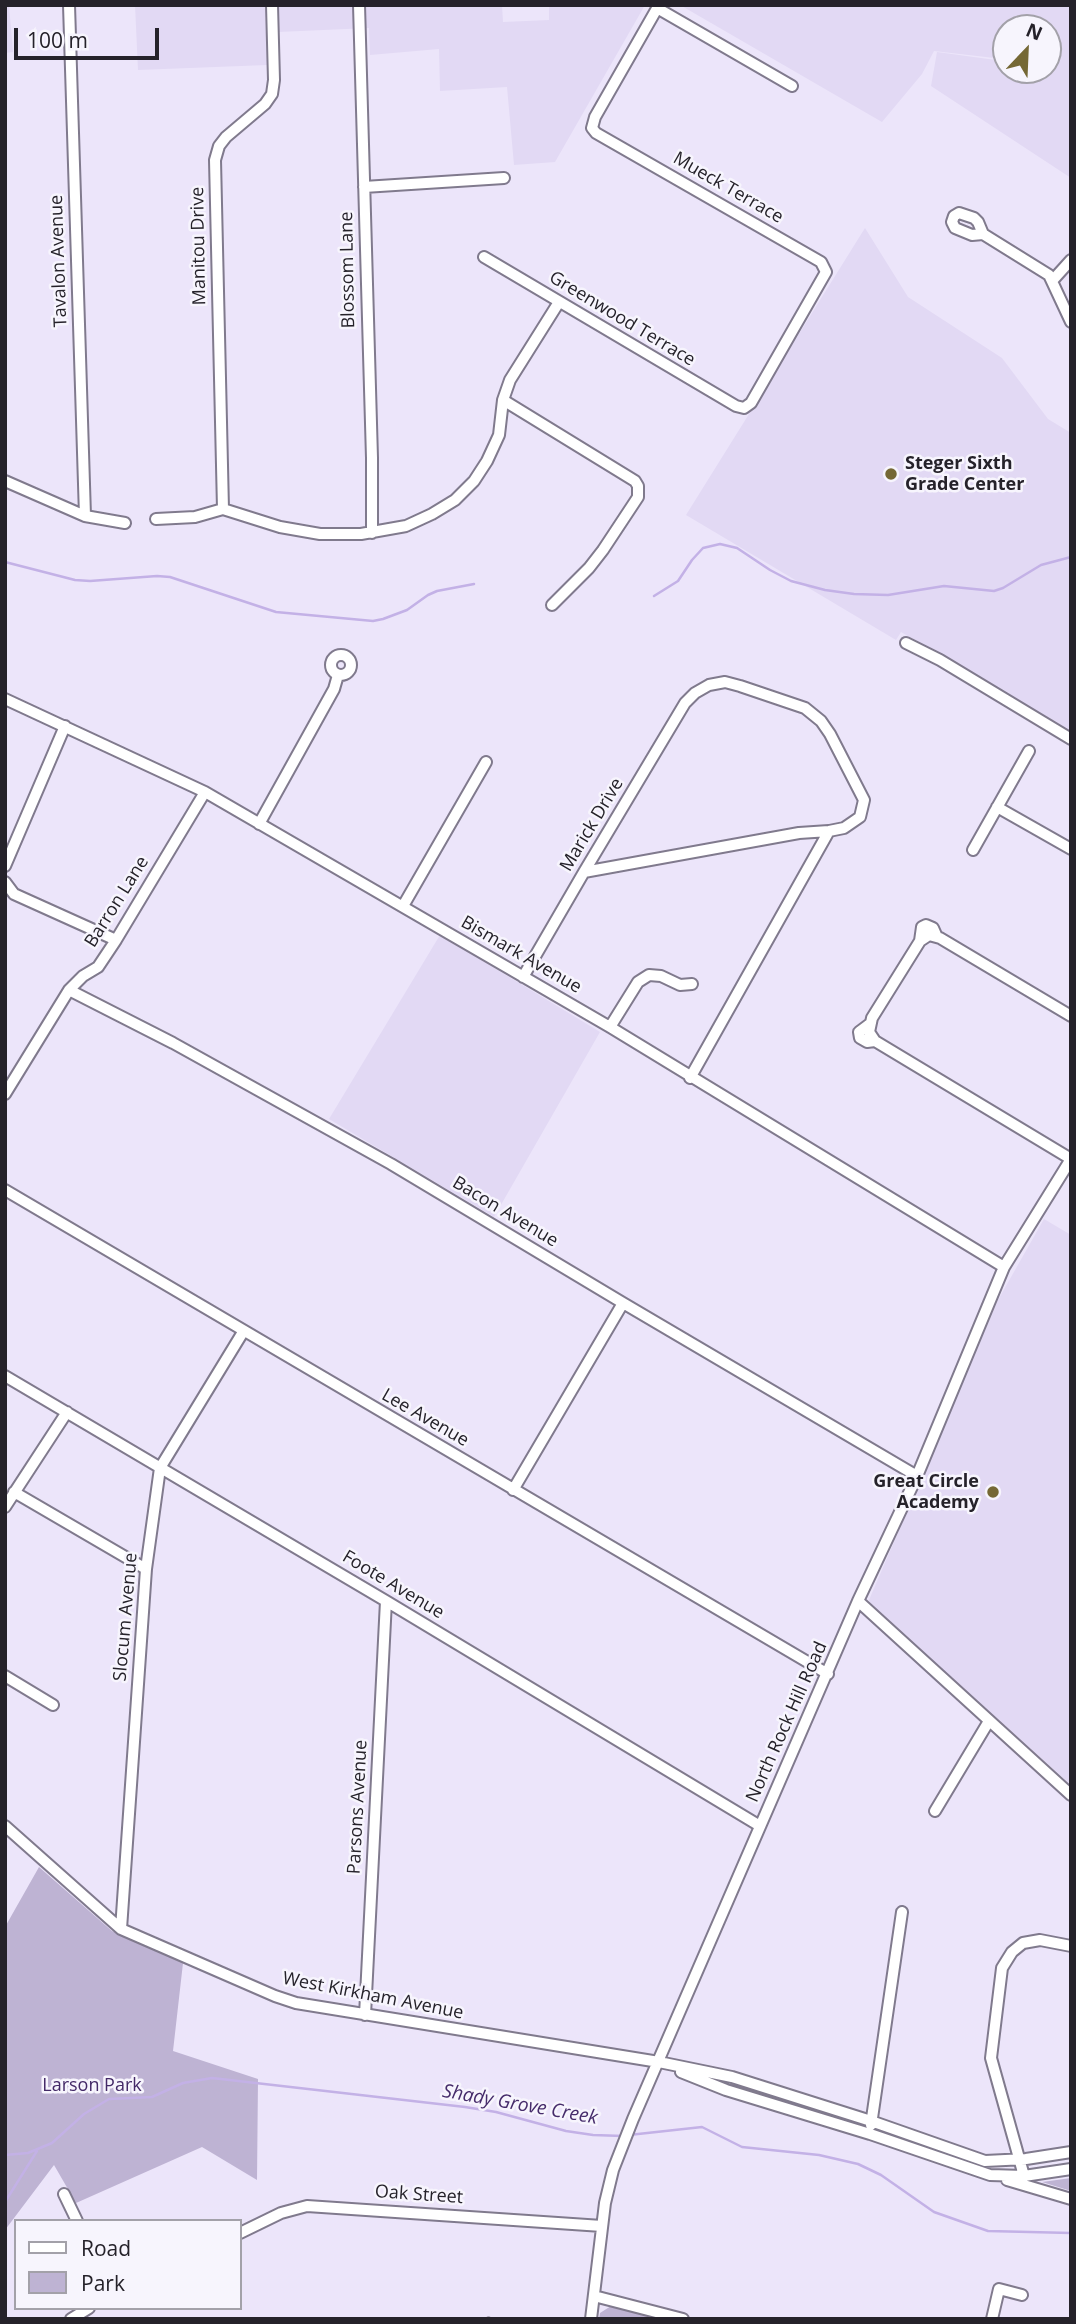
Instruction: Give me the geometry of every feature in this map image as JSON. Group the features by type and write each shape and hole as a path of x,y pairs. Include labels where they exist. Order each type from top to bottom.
{"street":[{"name":"Tavalon Avenue","path":"69,5 85,516"},
{"name":"Manitou Drive","path":"223,509 215,160 219,146 226,137 265,104 272,93 272,5"},
{"name":"Blossom Lane","path":"359,5 372,533"},
{"path":"658,6 792,86"},
{"name":"Mueck Terrace","path":"658,6 595,117 592,128 596,133 821,262 826,272 751,403 744,408"},
{"path":"364,187 504,178"},
{"path":"983,234 1049,275 1071,321"},
{"name":"Greenwood Terrace","path":"484,257 724,399 744,408"},
{"path":"1052,281 1071,260"},
{"path":"156,519 195,517 223,509 280,527 320,534 372,533 406,527 432,514 454,500 474,481 499,435 503,400 515,371 559,302"},
{"path":"503,400 635,481 639,490 638,497 603,550 552,605"},
{"path":"5,481 85,516 125,523"},
{"path":"906,643 940,660 1071,739"},
{"path":"259,824 334,689 338,675"},
{"name":"Marick Drive","path":"523,977 685,703 709,685 725,682 794,703 821,721 864,800 860,817 844,828 829,831"},
{"name":"Bismark Avenue","path":"5,699 205,792 610,1027 1004,1267"},
{"path":"5,866 65,726"},
{"path":"973,850 1029,751"},
{"path":"403,906 486,762"},
{"name":"Barron Lane","path":"5,1094 69,990 97,967 116,940 205,792"},
{"path":"997,807 1071,849"},
{"path":"584,872 799,833 829,831"},
{"path":"690,1078 829,831"},
{"path":"5,882 14,894 116,940"},
{"path":"1071,1016 928,938 872,1018 871,1032 1071,1159"},
{"path":"610,1027 638,982 649,975 661,976 680,985 692,984"},
{"name":"Bacon Avenue","path":"69,990 173,1043 391,1164 917,1476"},
{"name":"North Rock Hill Road","path":"591,2319 609,2186 633,2119 859,1601 917,1476 1004,1267 1071,1159"},
{"name":"Lee Avenue","path":"5,1190 828,1674"},
{"path":"513,1490 623,1303"},
{"name":"Slocum Avenue","path":"121,1929 146,1569 160,1468 243,1332"},
{"name":"Foote Avenue","path":"5,1376 760,1826"},
{"path":"5,1507 67,1412"},
{"path":"14,1492 146,1569"},
{"name":"Parsons Avenue","path":"365,2015 386,1601"},
{"path":"859,1601 1071,1795"},
{"path":"5,1676 53,1705"},
{"path":"935,1811 989,1721"},
{"name":"West Kirkham Avenue","path":"5,1826 121,1929 296,2003 659,2062 732,2077 985,2161 1026,2159 1071,2152"},
{"path":"870,2134 902,1912"},
{"path":"1024,2176 991,2058 1002,1968 1012,1952 1023,1943 1040,1940 1071,1945"},
{"name":"West Kirkham Avenue","path":"659,2062 726,2090 870,2134 990,2175 1024,2176 1071,2169"},
{"path":"990,2175 1071,2199"},
{"path":"64,2194 76,2219"},
{"name":"Oak Street","path":"242,2232 281,2213 307,2206 602,2226"},
{"path":"992,2319 999,2290 1022,2295"},
{"path":"594,2296 683,2319"}],"shaded area":[{"path":"5,5 9,5 13,52 5,53"},
{"path":"135,5 265,5 267,65 138,70"},
{"path":"277,5 502,5 503,22 549,20 549,5 645,5 555,162 514,165 507,87 440,91 439,49 370,55 369,28 278,32"},
{"path":"680,5 1071,7 1071,178 931,86 937,52 992,60 992,84 1062,84 1062,14 992,14 992,58 934,51 922,74 882,122"},
{"name":"Steger Sixth Grade Center","path":"865,228 908,297 1002,358 1048,419 1071,433 1071,731 901,632 896,640 686,515"},
{"path":"440,935 600,1032 494,1217 329,1119"},
{"name":"Great Circle Academy","path":"1044,1219 1071,1235 1071,1785 871,1605 869,1600 998,1300"}],"green space":[{"name":"Larson Park","path":"39,1867 112,1931 183,1963 173,2051 258,2079 257,2180 202,2147 76,2203 54,2165 5,2230 5,1927"},
{"path":"1071,2178 1071,2191 1042,2182"},
{"path":"611,2306 660,2319 599,2319 600,2313"}],"waterway":[{"path":"654,596 678,581 703,548 720,544 737,548 791,581 854,594 888,595 944,586 994,591 1041,565 1071,557"},
{"path":"5,562 75,580 170,577 276,612 373,621 407,610 437,591 474,584"},
{"name":"Shady Grove Creek","path":"5,2155 28,2153 52,2143 84,2114 109,2099 152,2097 183,2083 212,2078 465,2107 496,2112 566,2131 623,2136"},
{"name":"Shady Grove Creek","path":"629,2135 702,2127 742,2147 819,2155 858,2164 881,2175 934,2212 988,2231 1071,2233"},
{"path":"5,2202 37,2151"}],"place":[{"name":"Steger Sixth Grade Center","path":"891,474"},
{"name":"Great Circle Academy","path":"993,1492"}]}
